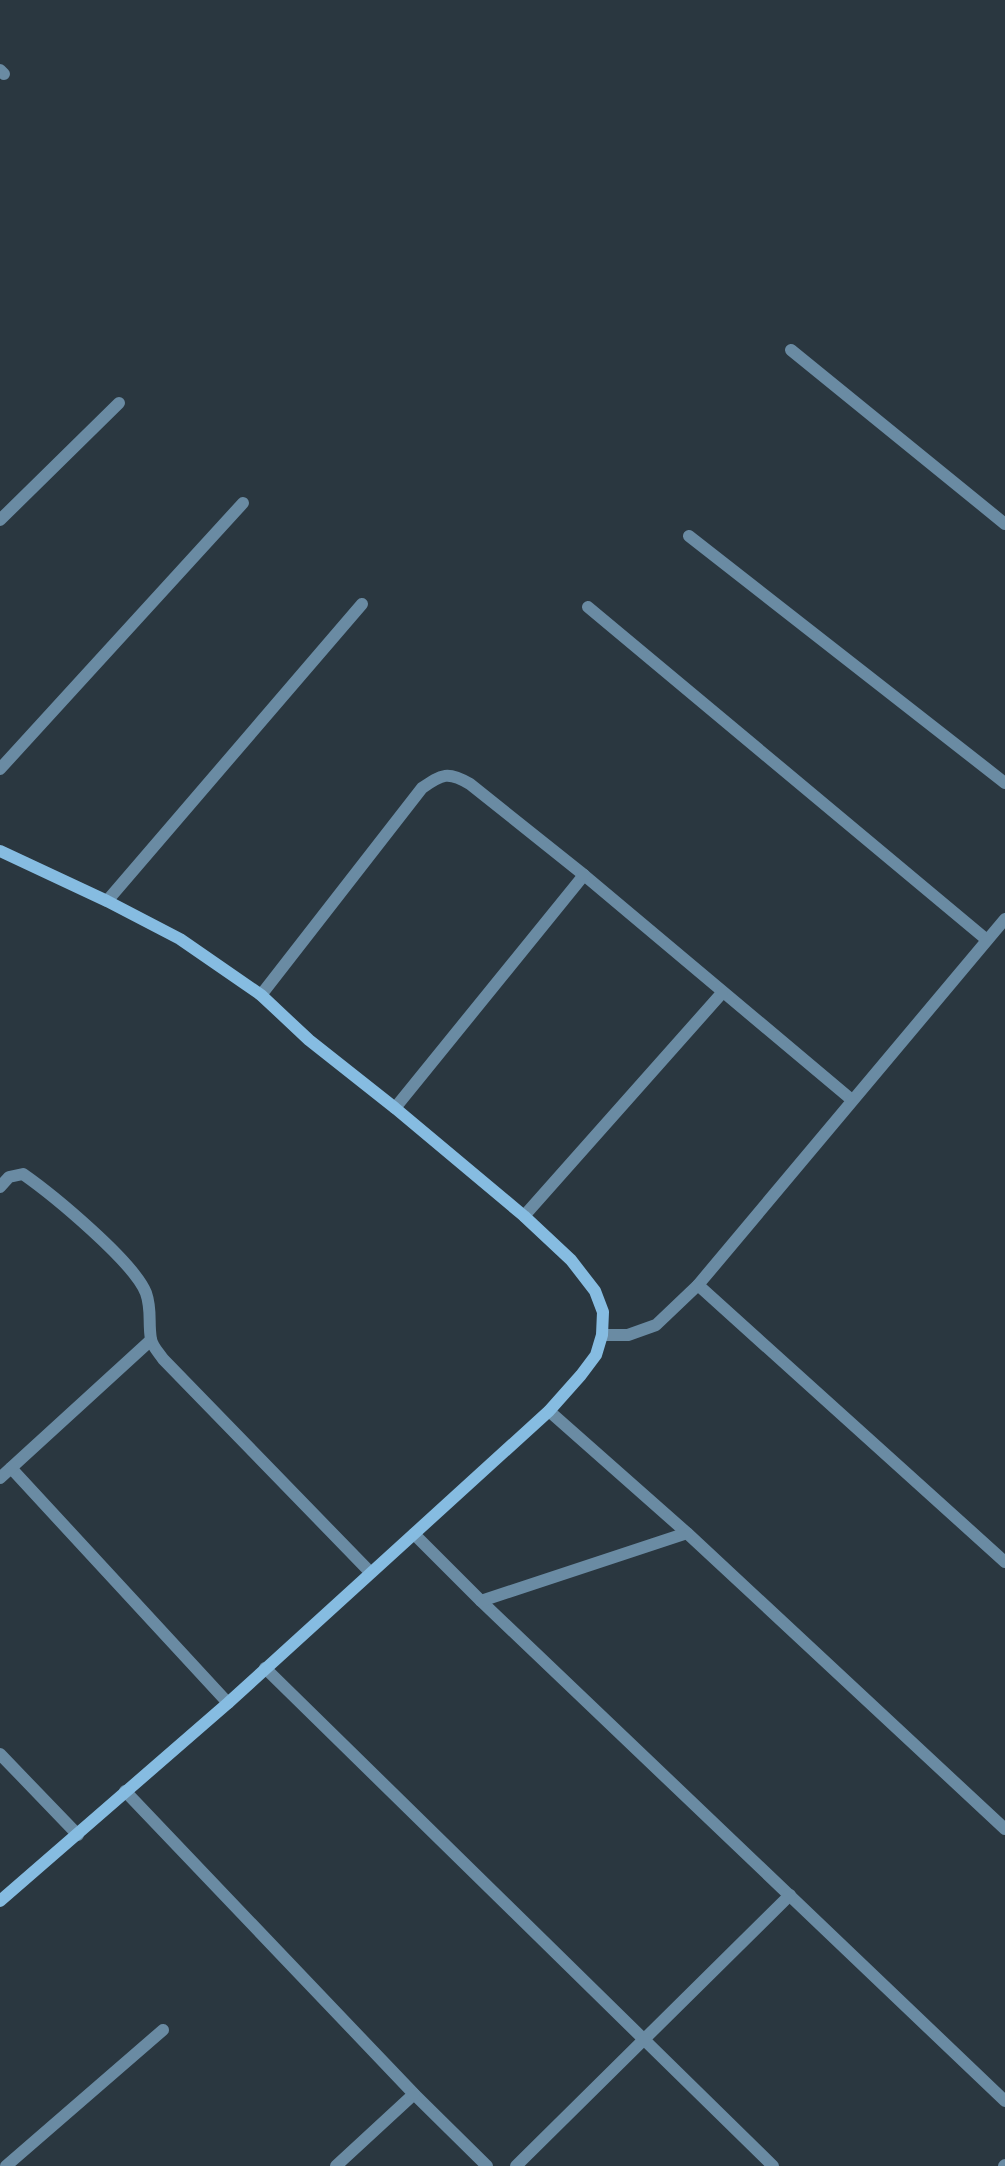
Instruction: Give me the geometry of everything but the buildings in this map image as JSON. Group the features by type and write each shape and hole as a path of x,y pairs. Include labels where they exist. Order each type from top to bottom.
{"main road":[{"path":"0,851 107,901 180,939 261,994 309,1040 395,1108 524,1216 571,1260 595,1291 603,1312 602,1335 596,1355 549,1411 228,1703 0,1901"}],"street":[{"path":"791,350 1005,524"},
{"path":"0,520 119,403"},
{"path":"0,769 243,503"},
{"path":"689,536 1005,783"},
{"path":"107,901 362,604"},
{"path":"588,607 987,940"},
{"path":"261,994 422,788 439,776 454,775 470,784 585,875 722,993 852,1100"},
{"path":"395,1108 585,875"},
{"path":"602,1335 628,1335 656,1324 698,1285 1005,919"},
{"path":"524,1216 722,993"},
{"path":"0,1187 9,1177 23,1174 40,1186 125,1262 146,1291 151,1313 151,1340 163,1359 370,1572"},
{"path":"698,1285 1005,1562"},
{"path":"0,1478 151,1340"},
{"path":"549,1411 687,1533 1005,1828"},
{"path":"11,1468 228,1703"},
{"path":"481,1601 687,1533"},
{"path":"414,1534 481,1601 1005,2101"},
{"path":"266,1668 773,2166"},
{"path":"0,1754 78,1835"},
{"path":"125,1791 414,2094 487,2166"},
{"path":"516,2166 790,1895"},
{"path":"6,2166 162,2030"},
{"path":"336,2166 414,2094"}]}
